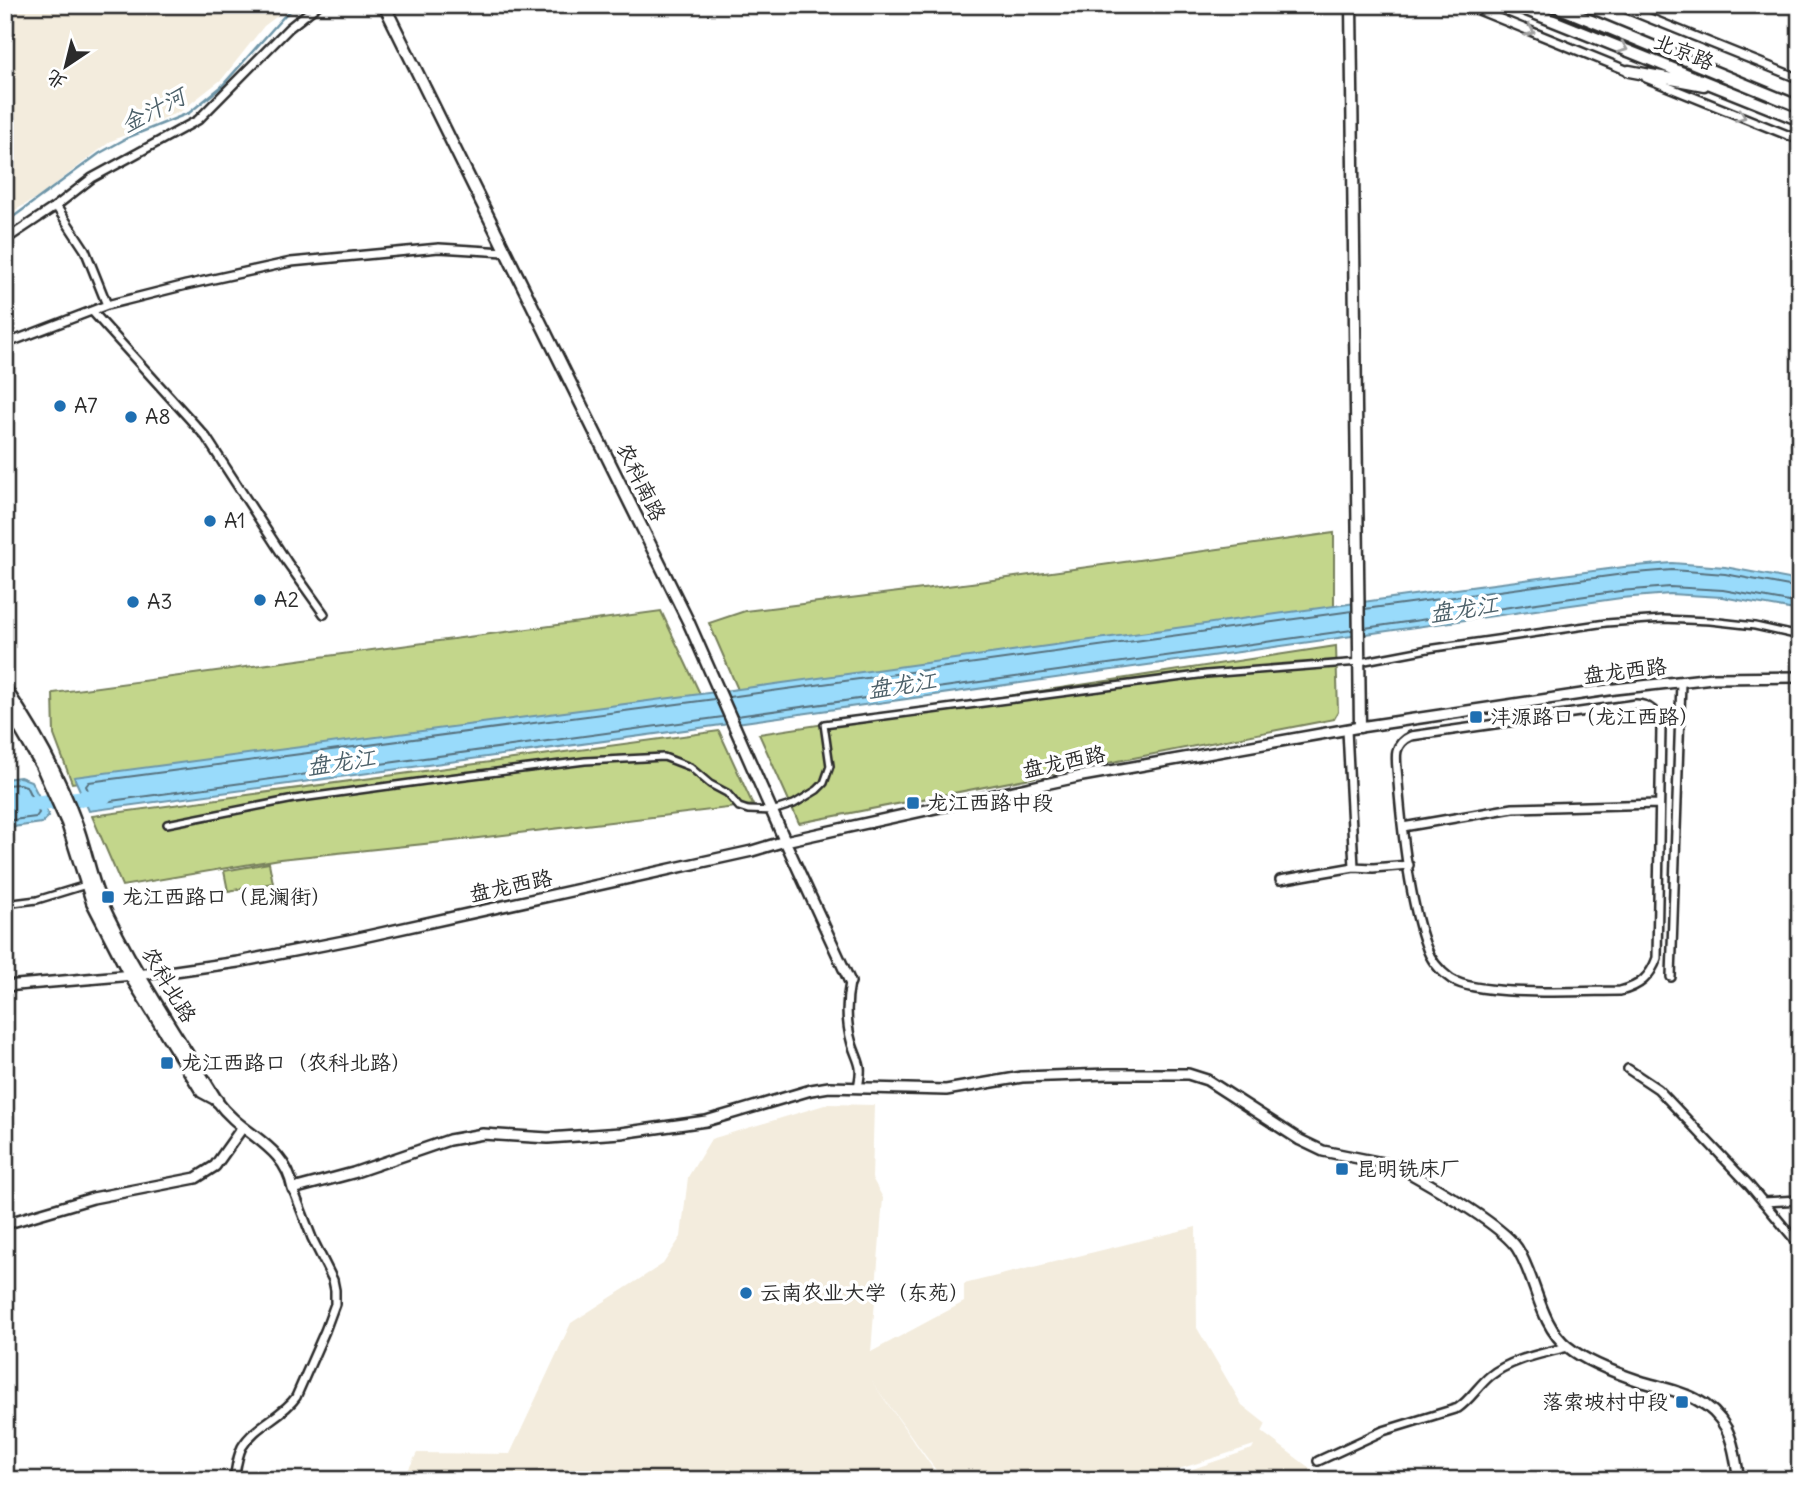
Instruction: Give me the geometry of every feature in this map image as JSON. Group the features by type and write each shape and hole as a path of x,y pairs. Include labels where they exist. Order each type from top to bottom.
{"main road":[{"name":"农科南路","path":"384,5 711,670 785,841"},
{"path":"1351,5 1361,637 1360,727"},
{"name":"北京路","path":"1514,5 1800,121"},
{"name":"北京路","path":"1553,5 1800,107"},
{"path":"1629,71 1728,90"},
{"path":"5,688 26,719 71,821"},
{"path":"5,703 45,763"},
{"name":"农科北路","path":"71,821 86,885 202,1093 217,1101"},
{"name":"农科北路","path":"71,821 100,899 134,974"}],"street":[{"path":"8,238 92,178 207,113 289,28 318,5"},
{"path":"1466,5 1800,140"},
{"path":"1616,5 1800,79"},
{"path":"56,206 85,250 107,305"},
{"path":"5,344 107,305 291,262 439,248 505,252"},
{"path":"92,311 206,437 324,614"},
{"path":"167,824 294,799 425,780 585,761 664,757 691,767 710,784 727,793 739,807 772,811 794,804 824,783 830,766 824,724 1206,674 1360,662 1428,649 1606,623 1663,619 1710,621 1755,625 1800,636"},
{"name":"盘龙西路","path":"5,986 168,972 238,962 752,851 785,841 1082,776 1360,727 1615,689 1713,678 1800,677"},
{"path":"1671,977 1681,682"},
{"path":"1636,705 1647,707 1660,722 1657,958 1648,976 1642,982 1620,991 1504,990 1476,988 1452,980 1433,960 1426,946 1415,908 1403,827 1396,755 1398,747 1406,738 1562,713 1636,705"},
{"path":"1347,730 1354,867"},
{"path":"1403,827 1513,808 1659,804"},
{"name":"农科南路","path":"785,841 850,982"},
{"path":"1280,880 1354,867 1409,864"},
{"path":"5,904 37,900 86,885"},
{"path":"850,982 846,1004 852,1043 861,1064 858,1087"},
{"path":"1628,1069 1658,1089 1800,1246"},
{"path":"293,1189 353,1173 449,1140 483,1134 548,1138 621,1133 706,1121 811,1090 858,1087 946,1090 1022,1077 1188,1074 1206,1080 1300,1140 1322,1151 1393,1165 1408,1172 1502,1233 1517,1248 1539,1302 1556,1334 1567,1347 1616,1373 1691,1395 1705,1404 1727,1429 1733,1445 1739,1480"},
{"path":"217,1101 242,1128 267,1144 285,1163 313,1238 333,1280 335,1304 296,1396 289,1406 249,1438 238,1458 234,1480"},
{"path":"5,1224 93,1198 196,1178 215,1166 242,1128"},
{"path":"1763,1202 1800,1200"},
{"path":"1318,1461 1383,1431 1458,1408 1488,1377 1508,1364 1567,1347"}],"shaded area":[{"path":"5,5 292,5 264,26 222,79 181,111 111,141 40,196 5,216"},
{"path":"828,1104 874,1105 872,1178 883,1198 871,1352 964,1302 964,1284 1196,1227 1197,1328 1242,1405 1266,1424 1262,1432 1315,1472 1317,1480 1160,1480 1252,1449 1254,1445 1145,1480 943,1480 870,1379 941,1480 403,1480 417,1453 510,1454 571,1323 663,1264 681,1237 688,1177 711,1139"}],"green space":[{"path":"1334,533 1334,611 739,692 709,623 745,611"},
{"path":"661,611 702,698 72,783 54,735 53,693"},
{"path":"1336,646 1338,712 1334,719 799,823 759,734"},
{"path":"719,731 753,805 280,859 122,886 92,816"},
{"path":"269,863 273,883 228,891 224,871"}],"water":[{"path":"1672,563 1725,567 1800,581 1800,611 1722,597 1670,594 1621,598 89,811 74,777 746,688 1478,586"},
{"path":"20,777 31,781 49,816 42,823 5,828 5,779"}],"waterway":[{"name":"金汁河","path":"5,223 100,153 129,137 189,113 221,87 286,14 299,5"},
{"name":"盘龙江","path":"5,807 104,796"}],"place":[{"name":"A7","path":"60,406"},
{"name":"A8","path":"131,417"},
{"name":"A1","path":"210,521"},
{"name":"A2","path":"260,600"},
{"name":"A3","path":"133,602"},
{"name":"沣源路口（龙江西路）","path":"1476,717"},
{"name":"龙江西路中段","path":"913,803"},
{"name":"龙江西路口（昆澜街）","path":"108,897"},
{"name":"龙江西路口（农科北路）","path":"167,1063"},
{"name":"昆明铣床厂","path":"1342,1169"},
{"name":"云南农业大学（东苑）","path":"746,1293"},
{"name":"落索坡村中段","path":"1682,1402"}]}
